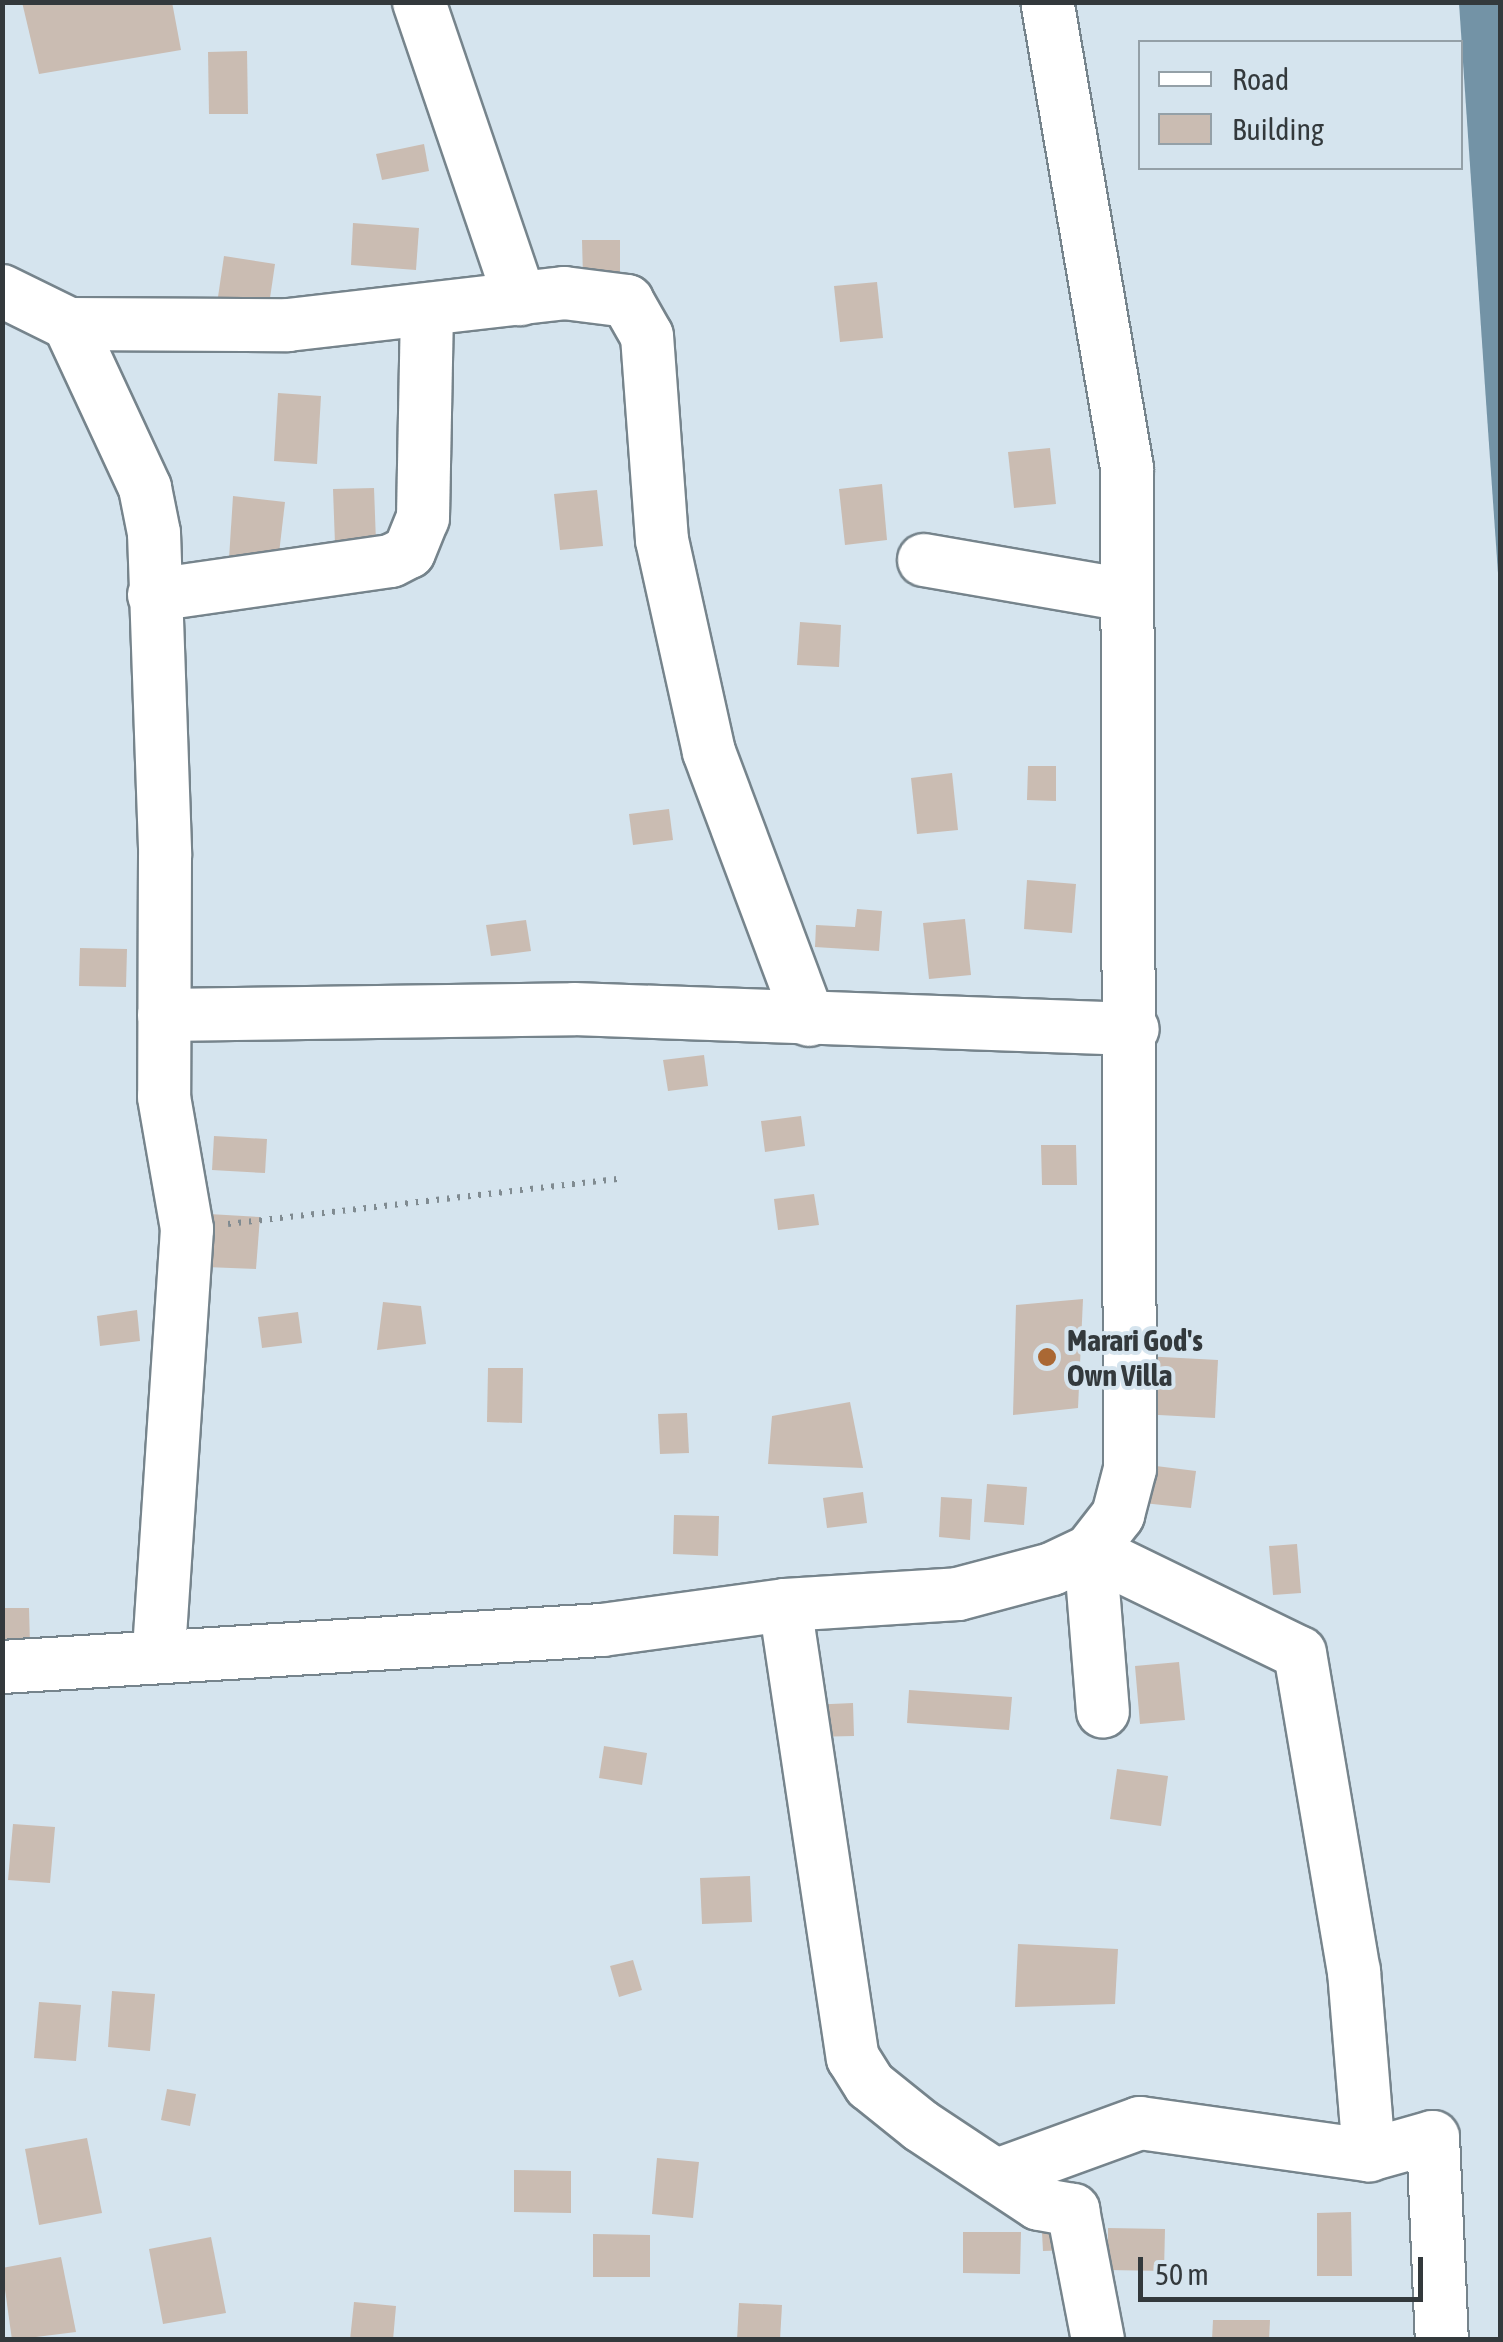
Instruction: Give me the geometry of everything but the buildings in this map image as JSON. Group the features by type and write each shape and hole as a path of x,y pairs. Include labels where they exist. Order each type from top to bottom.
{"street":[{"path":"419,2 520,298"},
{"path":"2,1667 159,1652 602,1630 785,1605 958,1594 1052,1569 1090,1551 1118,1515 1130,1469 1133,1029 1124,810 1127,468 1048,2"},
{"path":"2,291 69,324 288,325 520,298 610,295 626,301 647,336 662,540 709,752 809,1020"},
{"path":"154,595 390,561 409,552 422,518 428,311"},
{"path":"69,324 145,488 154,534 164,1097 187,1228 159,1652"},
{"path":"924,560 1126,594"},
{"path":"164,1014 574,1009 1133,1029"},
{"path":"1090,1551 1103,1712"},
{"path":"1090,1551 1300,1652 1354,1972 1369,2155"},
{"path":"785,1605 852,2058 870,2085 904,2114 1000,2174 1039,2204 1073,2210 1098,2340"},
{"path":"1000,2174 1140,2123 1369,2155 1433,2137 1442,2340"}],"path":[{"path":"187,1228 619,1178"}],"water":[{"path":"1459,3 1500,3 1500,602 1463,40"}],"place":[{"name":"Marari God's Own Villa","path":"1047,1357"}]}
